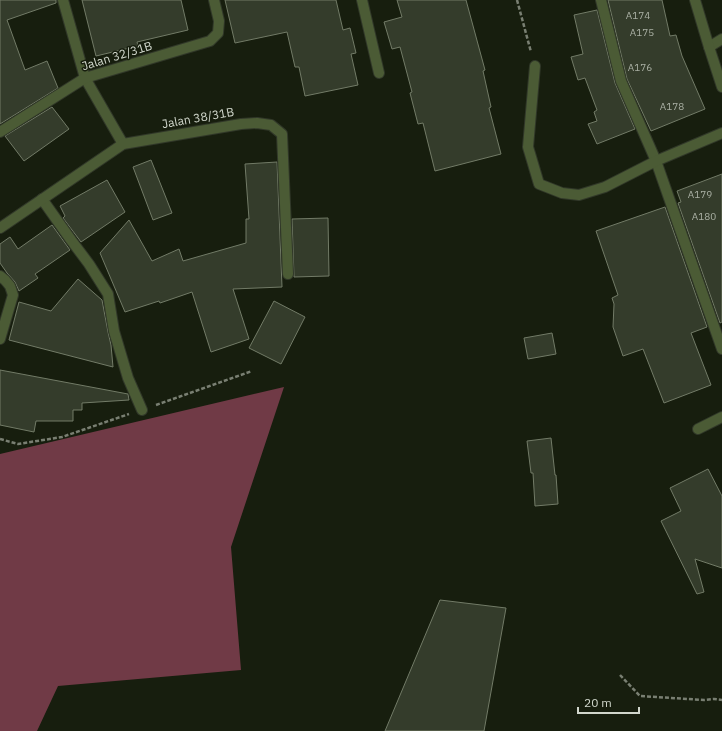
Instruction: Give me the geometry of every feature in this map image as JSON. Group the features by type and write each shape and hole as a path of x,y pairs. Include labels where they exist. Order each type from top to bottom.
{"street":[{"path":"63,0 85,78 123,144"},
{"name":"Jalan 32/31B","path":"0,132 85,78 210,41 218,33 219,21 214,0"},
{"path":"362,0 379,73"},
{"path":"601,0 621,81 656,161 722,349"},
{"path":"695,0 708,47 722,87"},
{"path":"708,47 722,39"},
{"path":"535,66 528,147 539,184 562,193 579,195 605,187 656,161 722,133"},
{"name":"Jalan 38/31B","path":"0,228 123,144 257,122 271,125 282,134 288,274"},
{"path":"42,199 89,264 108,294 114,331 128,378 142,410"},
{"path":"0,276 10,286 13,295 0,339"},
{"path":"698,430 722,417"}],"path":[{"path":"517,0 535,66"},
{"path":"620,675 640,696 722,700"}],"shaded area":[{"path":"284,387 231,547 241,670 58,686 37,731 0,731 0,454"}],"building":[{"path":"0,0 56,0 56,3 7,20 25,70 47,61 58,88 0,124"},
{"path":"82,0 181,0 188,30 137,42 138,46 96,56"},
{"path":"225,0 336,0 343,30 350,28 356,53 351,54 358,85 305,96 299,67 295,67 287,32 235,43"},
{"path":"397,0 466,0 485,70 483,71 491,107 489,108 501,154 435,171 423,123 418,124 410,93 412,92 400,47 392,49 384,22 402,17"},
{"path":"608,0 662,0 670,36 676,35 682,56 705,109 651,131 627,79"},
{"path":"597,10 615,83 635,129 597,144 588,124 597,121 594,112 597,110 585,78 578,80 571,57 583,54 574,15"},
{"path":"52,107 69,129 24,161 5,136"},
{"path":"151,160 172,213 153,220 133,167"},
{"path":"277,162 282,287 233,289 249,339 211,352 192,292 160,303 159,301 125,312 100,253 129,220 152,261 179,249 183,261 246,243 246,219 249,219 245,164"},
{"path":"722,174 722,322 720,323 678,203 681,202 677,191"},
{"path":"107,180 125,212 81,242 63,218 65,216 60,206"},
{"path":"665,207 707,327 691,333 711,385 664,403 643,349 623,356 613,327 614,304 612,298 618,295 596,231"},
{"path":"328,218 329,276 294,277 292,219"},
{"path":"52,225 70,250 35,274 38,278 19,291 15,282 0,263 0,244 10,237 18,249"},
{"path":"78,279 102,300 111,345 113,367 9,340 19,302 51,311"},
{"path":"274,301 305,317 281,364 249,348"},
{"path":"552,333 556,354 528,359 524,338"},
{"path":"0,370 128,394 129,400 82,403 82,410 73,410 73,421 36,421 34,432 0,425"},
{"path":"551,438 558,504 535,506 533,473 531,473 527,441"},
{"path":"708,469 722,496 722,568 695,559 704,592 697,594 661,521 681,511 670,488"},
{"path":"440,600 506,608 484,731 385,731"}]}
